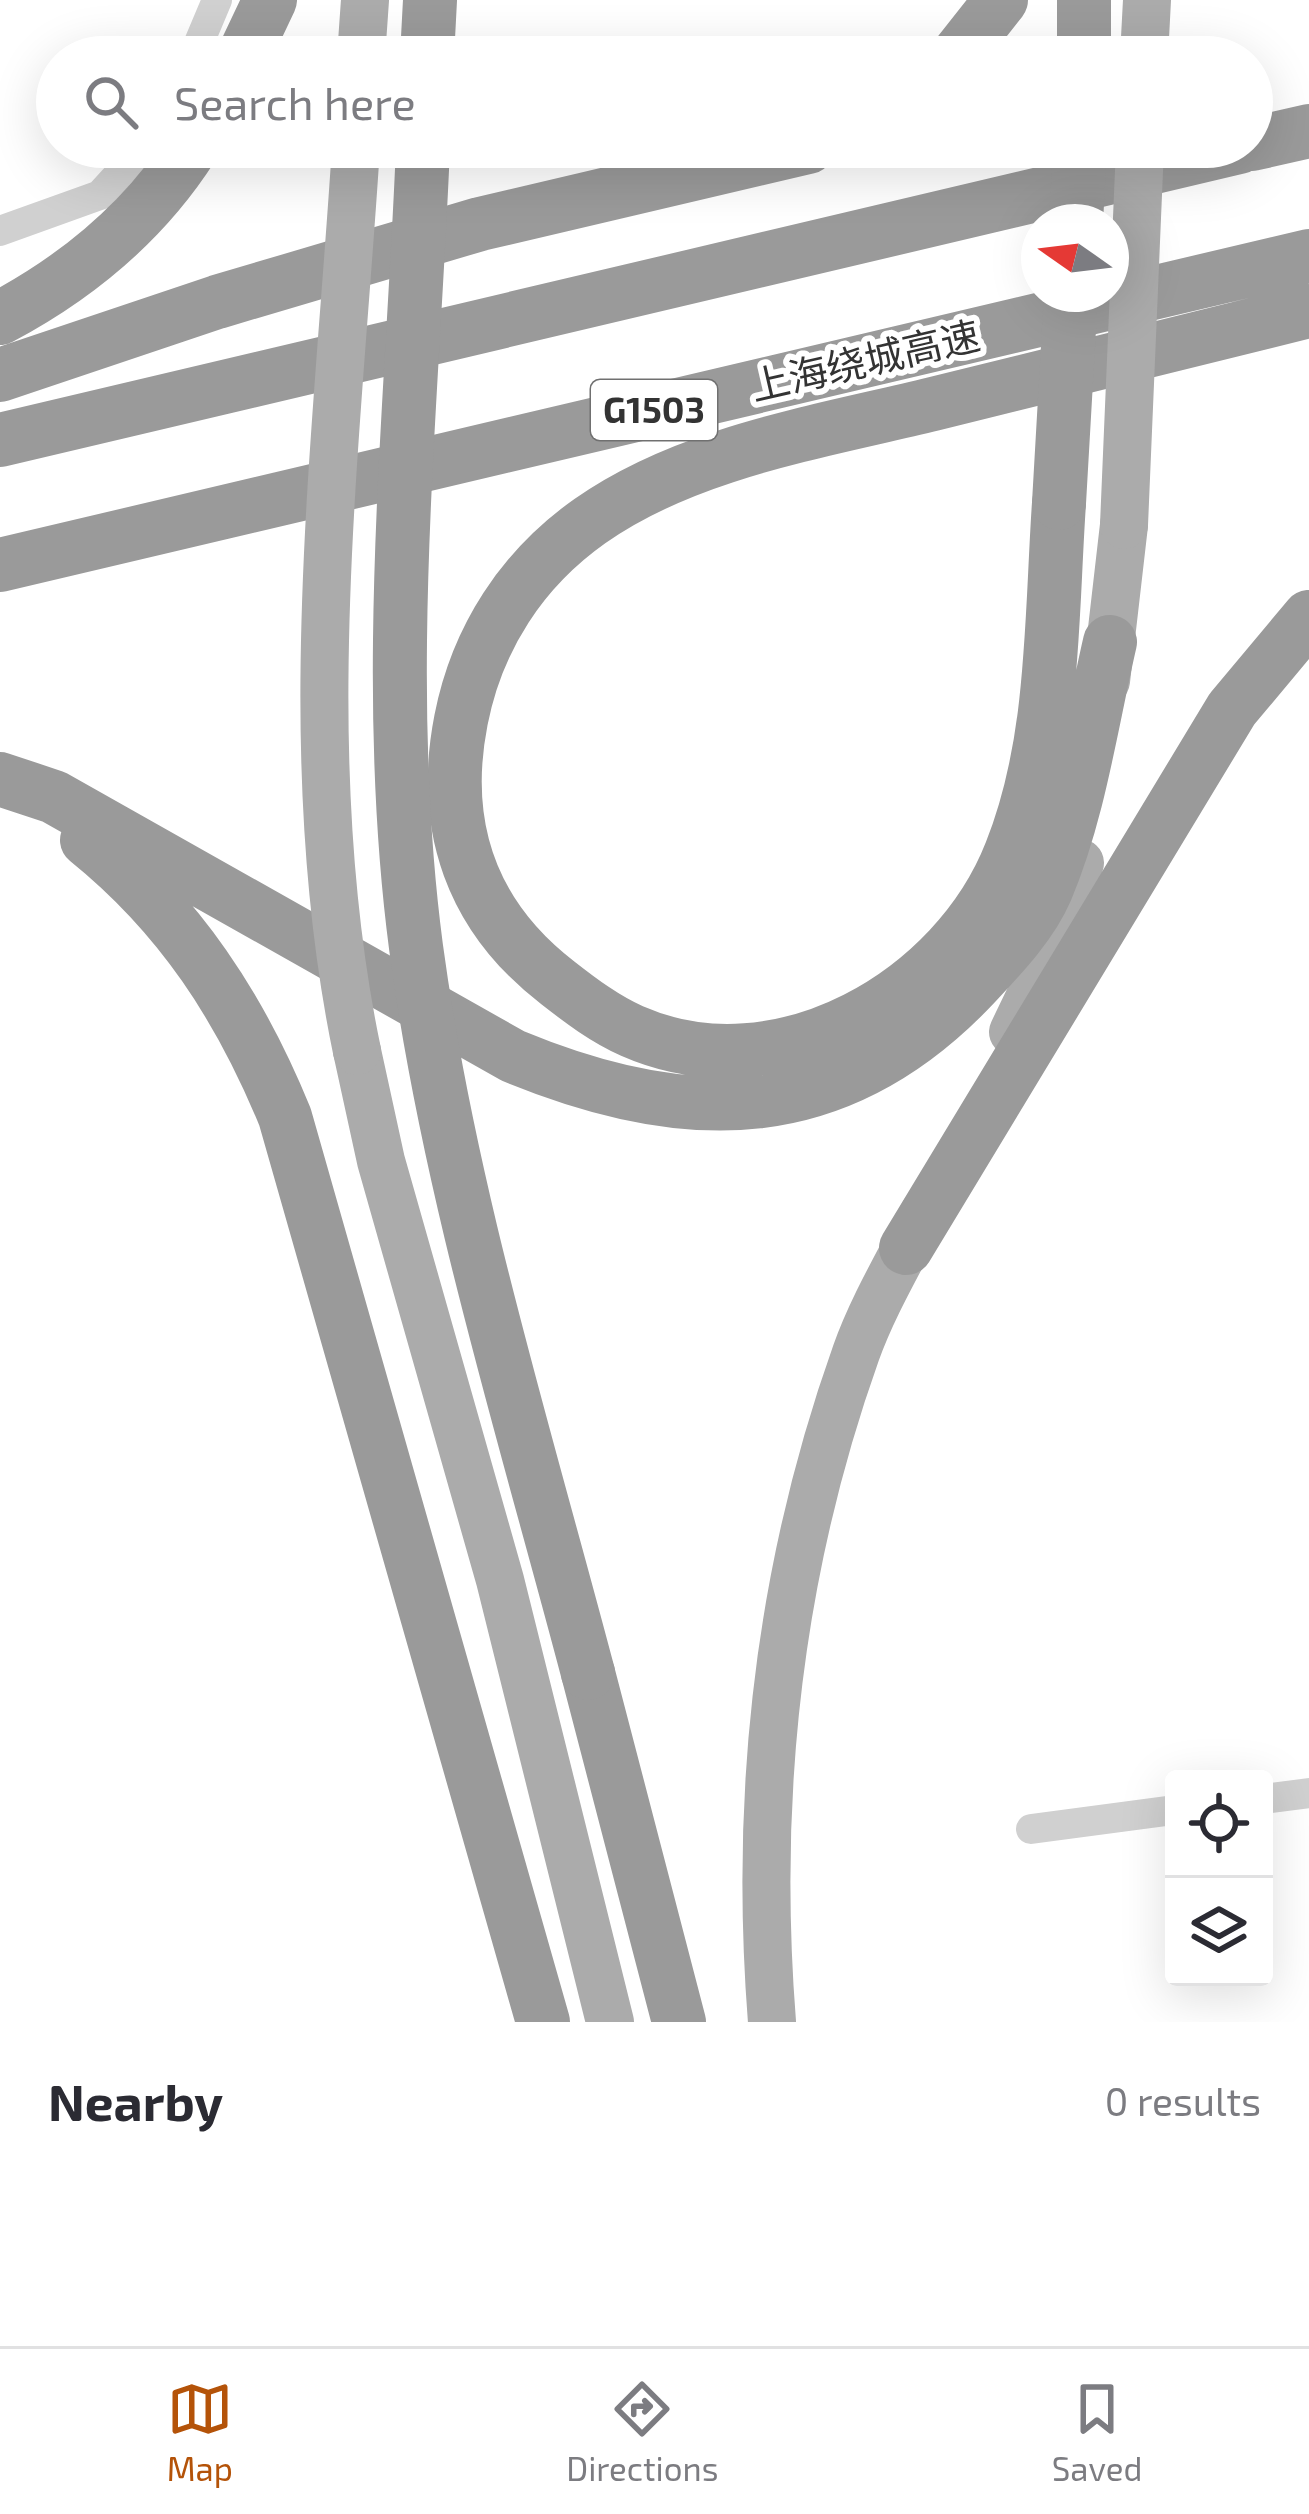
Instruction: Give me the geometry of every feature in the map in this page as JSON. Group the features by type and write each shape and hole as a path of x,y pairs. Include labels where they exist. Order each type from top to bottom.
{"highway":[{"path":"253,36 269,0"},
{"path":"429,36 430,0"},
{"path":"973,36 1001,0"},
{"path":"1084,0 1084,36"},
{"path":"1273,139 1309,130"},
{"path":"0,318 65,279 114,240 154,202 177,168"},
{"path":"422,168 399,643 404,806 416,947 463,1184 680,2022"},
{"path":"0,375 217,302 480,224 719,168"},
{"path":"1077,204 1079,168"},
{"path":"0,440 1150,168"},
{"name":"上海绕城高速","path":"0,566 1309,256"},
{"path":"1070,312 1067,371 1059,503 1046,700 1023,820 985,903 920,979 879,1009 828,1032 754,1048 695,1046 636,1033 599,1014 526,959 500,930 472,878 454,760 477,659 518,589 544,558 586,524 674,476 801,436 1067,371 1309,311"},
{"path":"906,1248 1232,710 1309,617"},
{"path":"0,781 54,797 513,1056 593,1088 654,1102 757,1101 827,1087 894,1058 949,1012 1003,955 1044,896 1066,838 1110,642"},
{"path":"0,781 70,825 170,917 213,975 259,1054 285,1118 543,2022"}],"main road":[{"path":"362,36 365,0"},
{"path":"1145,36 1147,0"},
{"path":"355,168 328,594 323,782 340,970 381,1161 526,1687 610,2022"},
{"path":"772,2022 765,1808 790,1591 820,1467 857,1348 1036,984 1078,868 1124,525 1139,168"}],"street":[{"path":"202,36 217,0"},
{"path":"0,231 100,195 125,168"},
{"path":"1273,1798 1309,1793"},
{"path":"1031,1829 1165,1811"}]}
